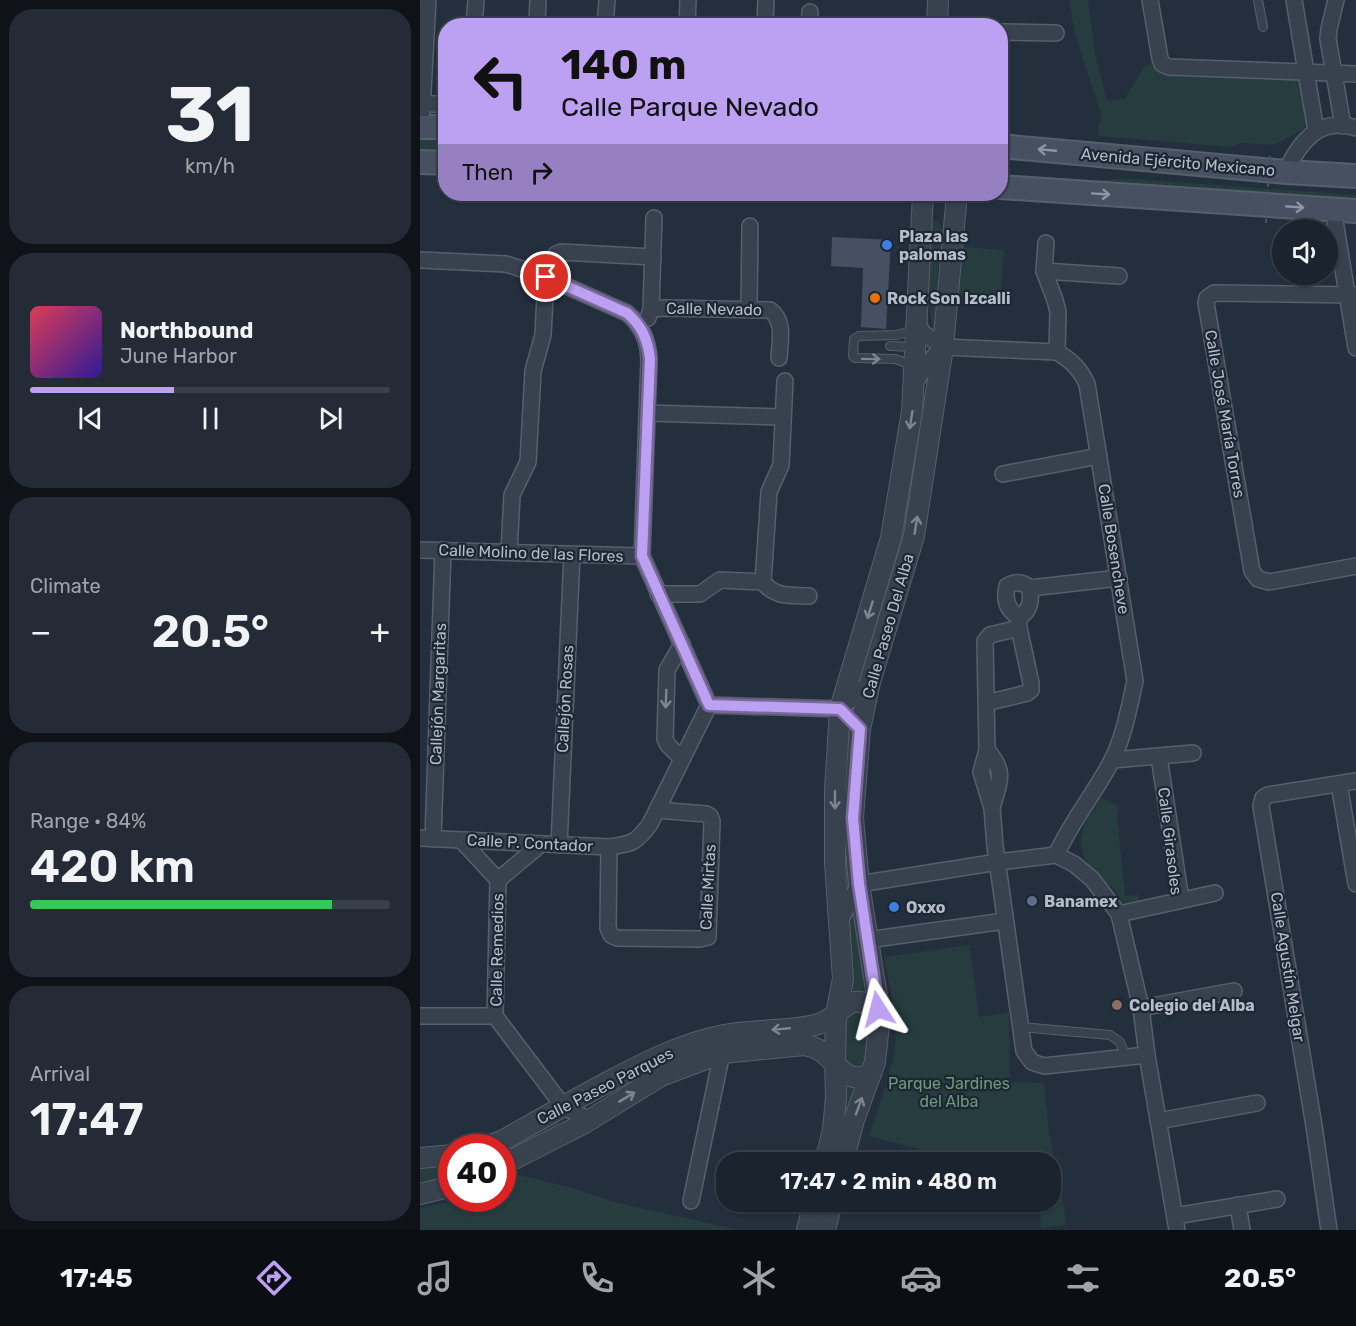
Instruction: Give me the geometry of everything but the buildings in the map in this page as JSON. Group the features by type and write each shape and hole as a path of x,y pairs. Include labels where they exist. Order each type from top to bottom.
{"main road":[{"path":"420,127 438,127"},
{"name":"Avenida Ejército Mexicano","path":"1008,147 1286,172 1356,176"},
{"path":"420,162 438,163"},
{"path":"1008,188 1356,211"}],"street":[{"path":"420,127 428,0"},
{"path":"475,18 476,0"},
{"path":"537,18 538,0"},
{"path":"606,18 607,0"},
{"path":"687,18 688,0"},
{"path":"765,18 766,0"},
{"path":"937,18 938,0"},
{"path":"1150,0 1160,58 1162,64 1169,67 1356,74"},
{"path":"1294,0 1316,131"},
{"path":"1286,172 1294,153 1316,131 1334,126 1349,127 1333,73 1329,29 1336,0"},
{"path":"1008,32 1056,33"},
{"path":"421,104 438,105"},
{"name":"Calle Paseo Del Alba","path":"827,1152 834,1119 837,1014 843,979 835,863 835,790 840,709 891,538 912,411 923,201"},
{"name":"Calle Paseo Del Alba","path":"846,1152 854,1120 875,1062 880,1015 859,884 853,818 860,729 870,682 915,536 944,347 956,201"},
{"path":"1333,209 1351,295 1356,348"},
{"path":"642,332 651,309 654,218"},
{"path":"749,309 750,226"},
{"path":"917,333 923,333 944,347 1057,352 1058,312 1044,271 1046,243"},
{"path":"509,552 512,495 529,456 533,371 543,335 546,277 556,254 561,252 653,257"},
{"path":"420,260 493,262 526,269 627,313 637,322 648,346 650,359 642,556 709,705"},
{"path":"1044,271 1119,276"},
{"name":"Calle José María Torres","path":"1351,295 1214,293 1207,298 1206,303 1252,571 1258,579 1269,582 1356,566"},
{"name":"Calle Nevado","path":"651,309 770,310 776,314 780,322 779,358"},
{"path":"915,375 944,347"},
{"name":"Calle Bosencheve","path":"1056,855 1112,760 1128,716 1135,681 1087,384 1081,370 1057,352"},
{"path":"785,381 782,465 769,492 763,582 777,595 809,596"},
{"path":"647,413 783,417"},
{"path":"1003,474 1099,456"},
{"name":"Calle Molino de las Flores","path":"420,550 642,556"},
{"name":"Callejón Margaritas","path":"426,838 443,550"},
{"name":"Callejón Rosas","path":"559,845 572,554"},
{"path":"986,703 1031,690 1019,622 1006,600 1007,586 1019,582 1030,588 1119,578"},
{"path":"658,594 700,594 720,580 763,582"},
{"path":"1030,588 1029,607 1019,622 987,637 987,750 981,772 992,808 994,846 1024,1051 1032,1062 1044,1066 1147,1055"},
{"path":"681,758 665,739 667,670 682,645"},
{"path":"840,709 870,682"},
{"path":"709,705 840,709 860,729"},
{"path":"657,810 709,705"},
{"path":"1112,760 1193,753"},
{"name":"Calle Girasoles","path":"1119,914 1180,900 1159,757"},
{"name":"Calle Agustín Melgar","path":"1329,1230 1261,806 1263,798 1268,795 1356,781"},
{"path":"1339,784 1356,884"},
{"name":"Calle P. Contador","path":"426,838 609,847 638,840 657,810"},
{"name":"Calle Mirtas","path":"609,847 608,928 611,934 617,938 700,939 708,937 712,821 710,816 657,810"},
{"name":"Calle Remedios","path":"460,840 498,880 495,1016 563,1106 589,1120"},
{"name":"Calle Remedios","path":"498,880 541,844"},
{"path":"859,884 1056,855 1074,864 1092,879 1119,914 1141,1008 1176,1223 1238,1206 1277,1199"},
{"path":"835,863 859,884"},
{"path":"839,923 859,884"},
{"path":"1180,900 1215,893"},
{"path":"867,940 1005,921"},
{"path":"1141,1008 1234,991"},
{"name":"Calle Paseo Parques","path":"514,1134 650,1060 690,1044 724,1035 806,1027 821,1023 837,1014 850,1001 868,1003 878,1009"},
{"path":"420,1016 495,1016"},
{"name":"Calle Paseo Parques","path":"516,1158 561,1136 661,1076 722,1053 804,1045 821,1050 835,1062 842,1073 850,1077 860,1079 871,1074"},
{"path":"691,1201 722,1053"},
{"path":"1158,1121 1257,1103"},
{"path":"561,1136 563,1106"},
{"path":"420,1158 438,1156"},
{"path":"420,1194 438,1190"},
{"path":"1238,1206 1242,1230"},
{"path":"807,1230 812,1212"},
{"path":"825,1230 830,1212"}],"lane":[{"path":"1258,0 1263,27"},
{"path":"890,346 917,333"},
{"path":"915,375 904,361 853,356 856,337 917,333"},
{"path":"1021,1027 1110,1035 1120,1042 1126,1057"}],"path":[{"path":"1266,223 1270,152"}],"green space":[{"path":"1069,0 1088,0 1095,54 1107,101 1125,99 1143,68 1152,61 1170,65 1297,70 1306,98 1304,129 1274,145 1241,143 1229,147 1099,136 1097,132 1101,119 1100,111 1075,34"},
{"path":"420,135 438,136 438,157 420,156"},
{"path":"1112,179 1356,195 1356,205 1066,184"},
{"path":"934,221 944,231 944,238 938,270 937,322 934,337 929,296 928,228"},
{"path":"961,247 1004,250 1000,305 950,302"},
{"path":"933,363 914,510 860,688 855,677 886,577"},
{"path":"1101,798 1119,806 1117,814 1125,896 1138,894 1141,905 1126,907 1114,889 1102,882 1091,870 1084,856 1081,840 1084,826"},
{"path":"856,896 860,956 866,994 860,991 849,994 850,932"},
{"name":"Parque Jardines del Alba","path":"970,945 979,1017 1009,1012 1010,1082 1044,1083 1053,1152 931,1152 869,1136 887,1080 896,1035 884,957"},
{"path":"851,1006 872,1014 873,1036 861,1074 842,1061 844,1019"},
{"path":"846,1082 863,1084 839,1152"},
{"path":"560,1115 557,1134 516,1154 516,1140"},
{"path":"438,1160 438,1185 420,1189 420,1161"},
{"path":"520,1175 579,1190 614,1202 740,1230 420,1230 420,1208 438,1204 438,1212 516,1212 516,1177"},
{"name":"Parque Jardines del Alba","path":"1061,1193 1066,1218 1065,1225 1041,1228 1040,1213 1037,1212 1061,1212"}],"place":[{"name":"Plaza las palomas","path":"887,245"},
{"name":"Rock Son Izcalli","path":"875,298"},
{"name":"Banamex","path":"1032,901"},
{"name":"Oxxo","path":"894,907"},
{"name":"Colegio del Alba","path":"1117,1005"}],"route":[{"path":"546,277 627,313 637,322 648,346 650,359 642,556 709,705 840,709 860,729 853,818 859,884 878,1009"}]}
